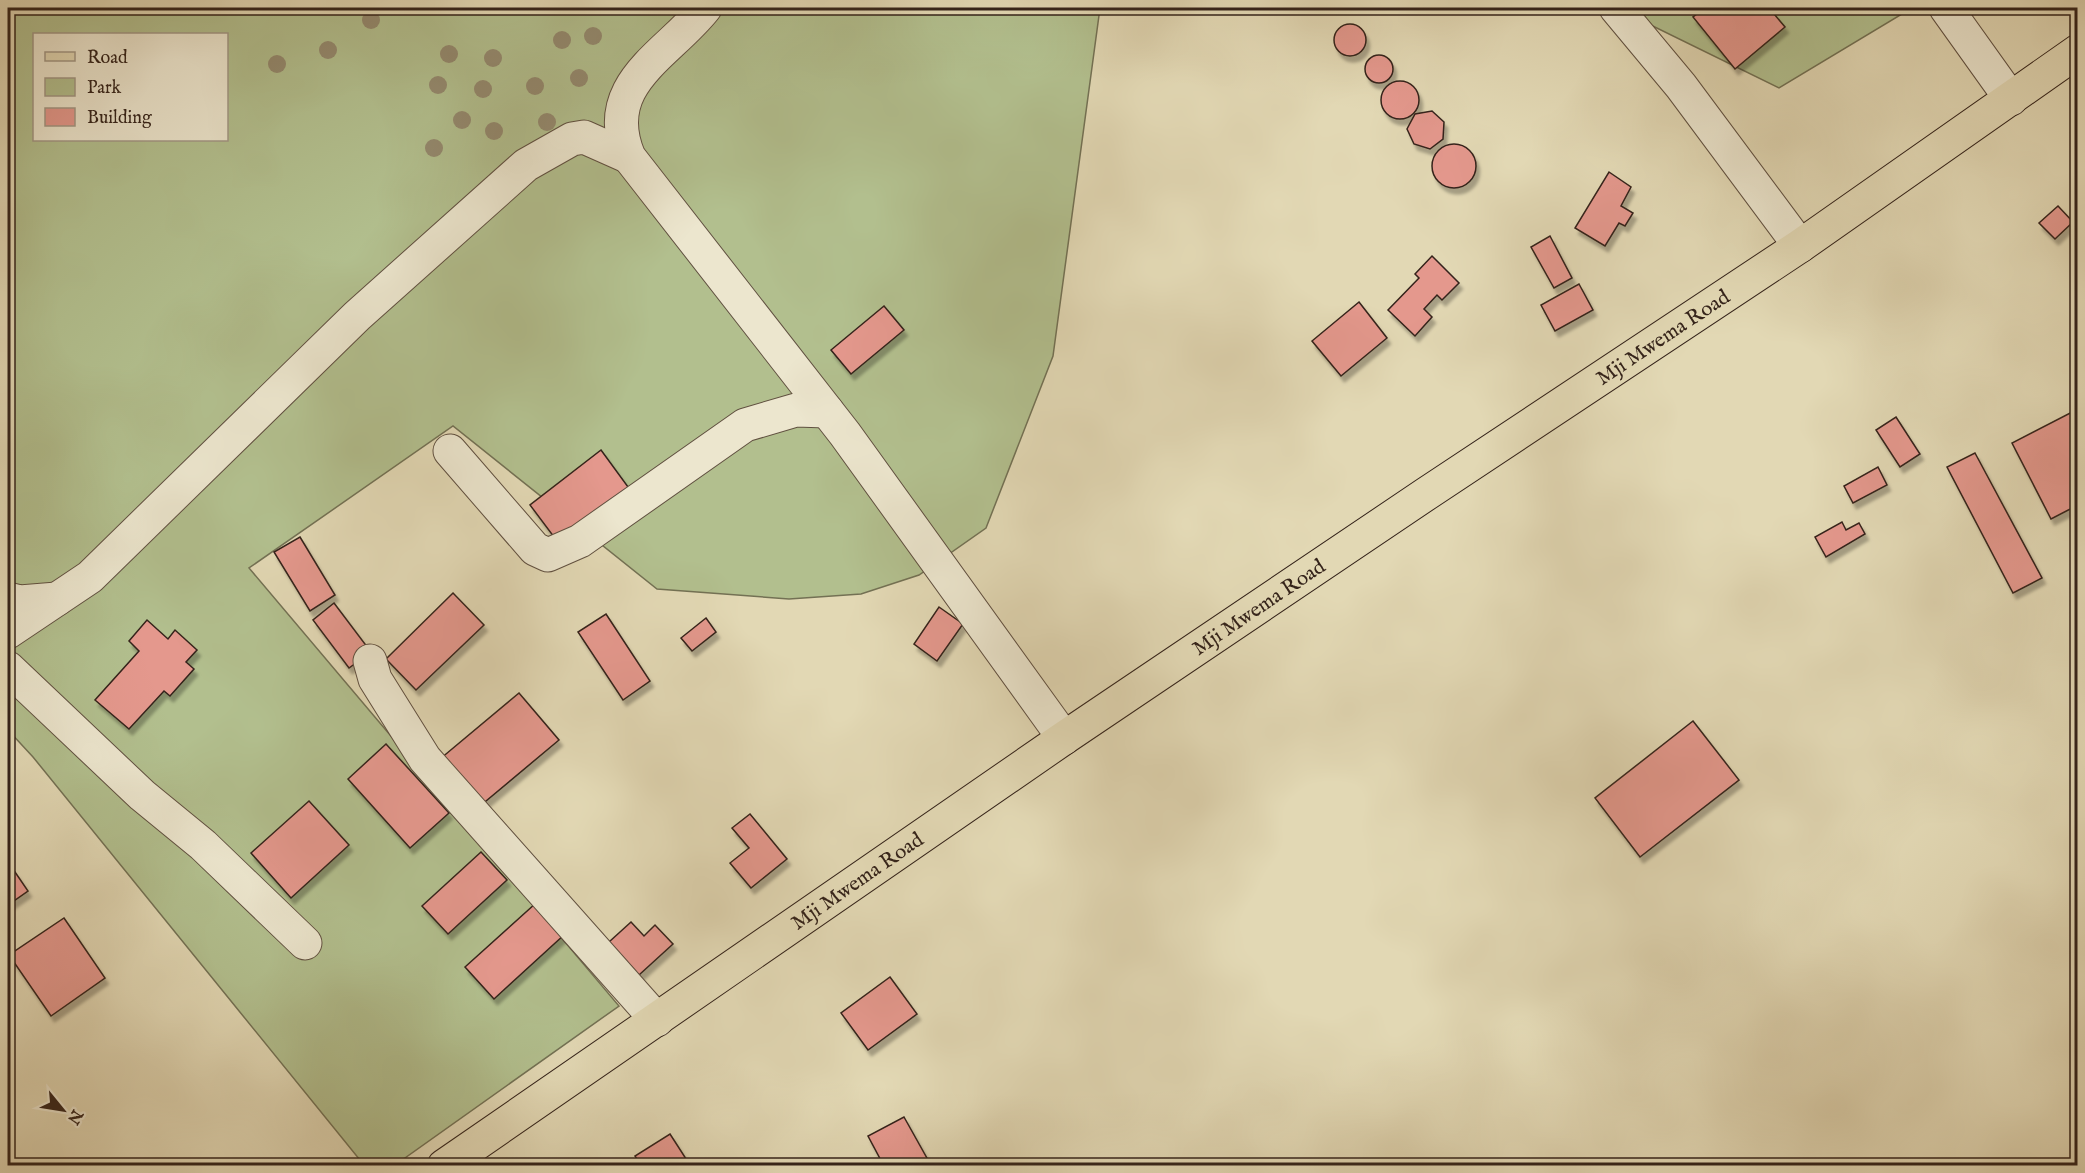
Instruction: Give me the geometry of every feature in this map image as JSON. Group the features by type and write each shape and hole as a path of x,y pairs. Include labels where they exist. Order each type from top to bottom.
{"main road":[{"name":"Mji Mwema Road","path":"444,1166 1064,738 1800,246 2078,51"}],"street":[{"path":"705,8 645,66 623,103 620,124 622,141 629,157 827,411 1064,738"},
{"path":"1616,8 1681,86 1800,246"},
{"path":"1946,8 2011,99"},
{"path":"8,632 90,577 357,316 525,165 572,139 584,137 629,157"},
{"path":"450,450 535,549 548,555 580,542 745,425 796,410 827,411"},
{"path":"8,599 20,602 57,599"},
{"path":"370,661 375,679 425,759 657,1020"},
{"path":"8,668 142,795 203,845 305,943"}],"green space":[{"path":"8,8 1100,8 1053,356 986,528 919,575 861,594 789,599 657,589 453,426 249,568 619,1006 395,1165 364,1165 33,757 8,730"},
{"path":"1616,8 1912,8 1779,88"}],"building":[{"path":"1705,8 1769,8 1785,27 1735,69 1693,17"},
{"path":"1350,24 1362,28 1366,40 1362,52 1350,56 1338,52 1334,40 1338,28"},
{"path":"1379,55 1389,59 1393,69 1389,79 1379,83 1369,79 1365,69 1369,59"},
{"path":"1400,81 1413,87 1419,100 1413,113 1400,119 1387,113 1381,100 1387,87"},
{"path":"1432,111 1444,122 1443,139 1430,149 1414,144 1407,129 1415,114"},
{"path":"1454,144 1470,150 1476,166 1470,182 1454,188 1438,182 1432,166 1438,150"},
{"path":"1609,172 1631,187 1621,206 1633,213 1625,226 1619,223 1605,246 1575,228"},
{"path":"2058,206 2073,222 2055,239 2039,223"},
{"path":"1550,236 1572,278 1554,288 1531,247"},
{"path":"1432,256 1459,283 1442,300 1437,295 1424,309 1432,317 1415,336 1388,310 1419,278 1415,274"},
{"path":"1579,284 1593,310 1555,331 1541,305"},
{"path":"1359,302 1387,338 1341,376 1312,341"},
{"path":"884,306 904,330 851,374 831,350"},
{"path":"2078,409 2078,505 2051,519 2012,443"},
{"path":"1896,417 1920,454 1900,467 1876,430"},
{"path":"601,450 631,491 560,545 530,505"},
{"path":"1975,453 2042,578 2013,593 1947,467"},
{"path":"1878,467 1887,485 1853,503 1844,486"},
{"path":"1842,522 1846,530 1859,523 1865,534 1826,557 1815,537"},
{"path":"300,537 335,595 310,611 274,552"},
{"path":"453,593 484,625 416,690 386,659"},
{"path":"334,603 371,652 349,668 313,620"},
{"path":"939,607 963,624 937,661 914,644"},
{"path":"606,614 650,681 623,700 578,632"},
{"path":"706,618 716,632 692,651 681,638"},
{"path":"147,620 168,639 175,630 197,650 186,662 194,669 170,696 164,691 129,729 95,700 139,651 129,641"},
{"path":"519,693 559,740 480,806 440,759"},
{"path":"1693,721 1739,780 1640,857 1595,798"},
{"path":"386,744 449,813 410,848 348,779"},
{"path":"309,801 349,845 291,898 251,853"},
{"path":"750,814 787,859 751,888 730,863 749,848 732,828"},
{"path":"481,852 507,880 448,934 422,906"},
{"path":"15,872 28,891 8,905 8,877"},
{"path":"536,903 565,934 494,999 465,967"},
{"path":"64,918 105,978 51,1016 9,955"},
{"path":"631,922 644,936 655,925 673,944 639,975 609,942"},
{"path":"890,977 917,1014 868,1050 841,1013"},
{"path":"904,1117 928,1160 917,1166 884,1166 868,1136"},
{"path":"670,1134 690,1165 641,1166 635,1156"}]}
